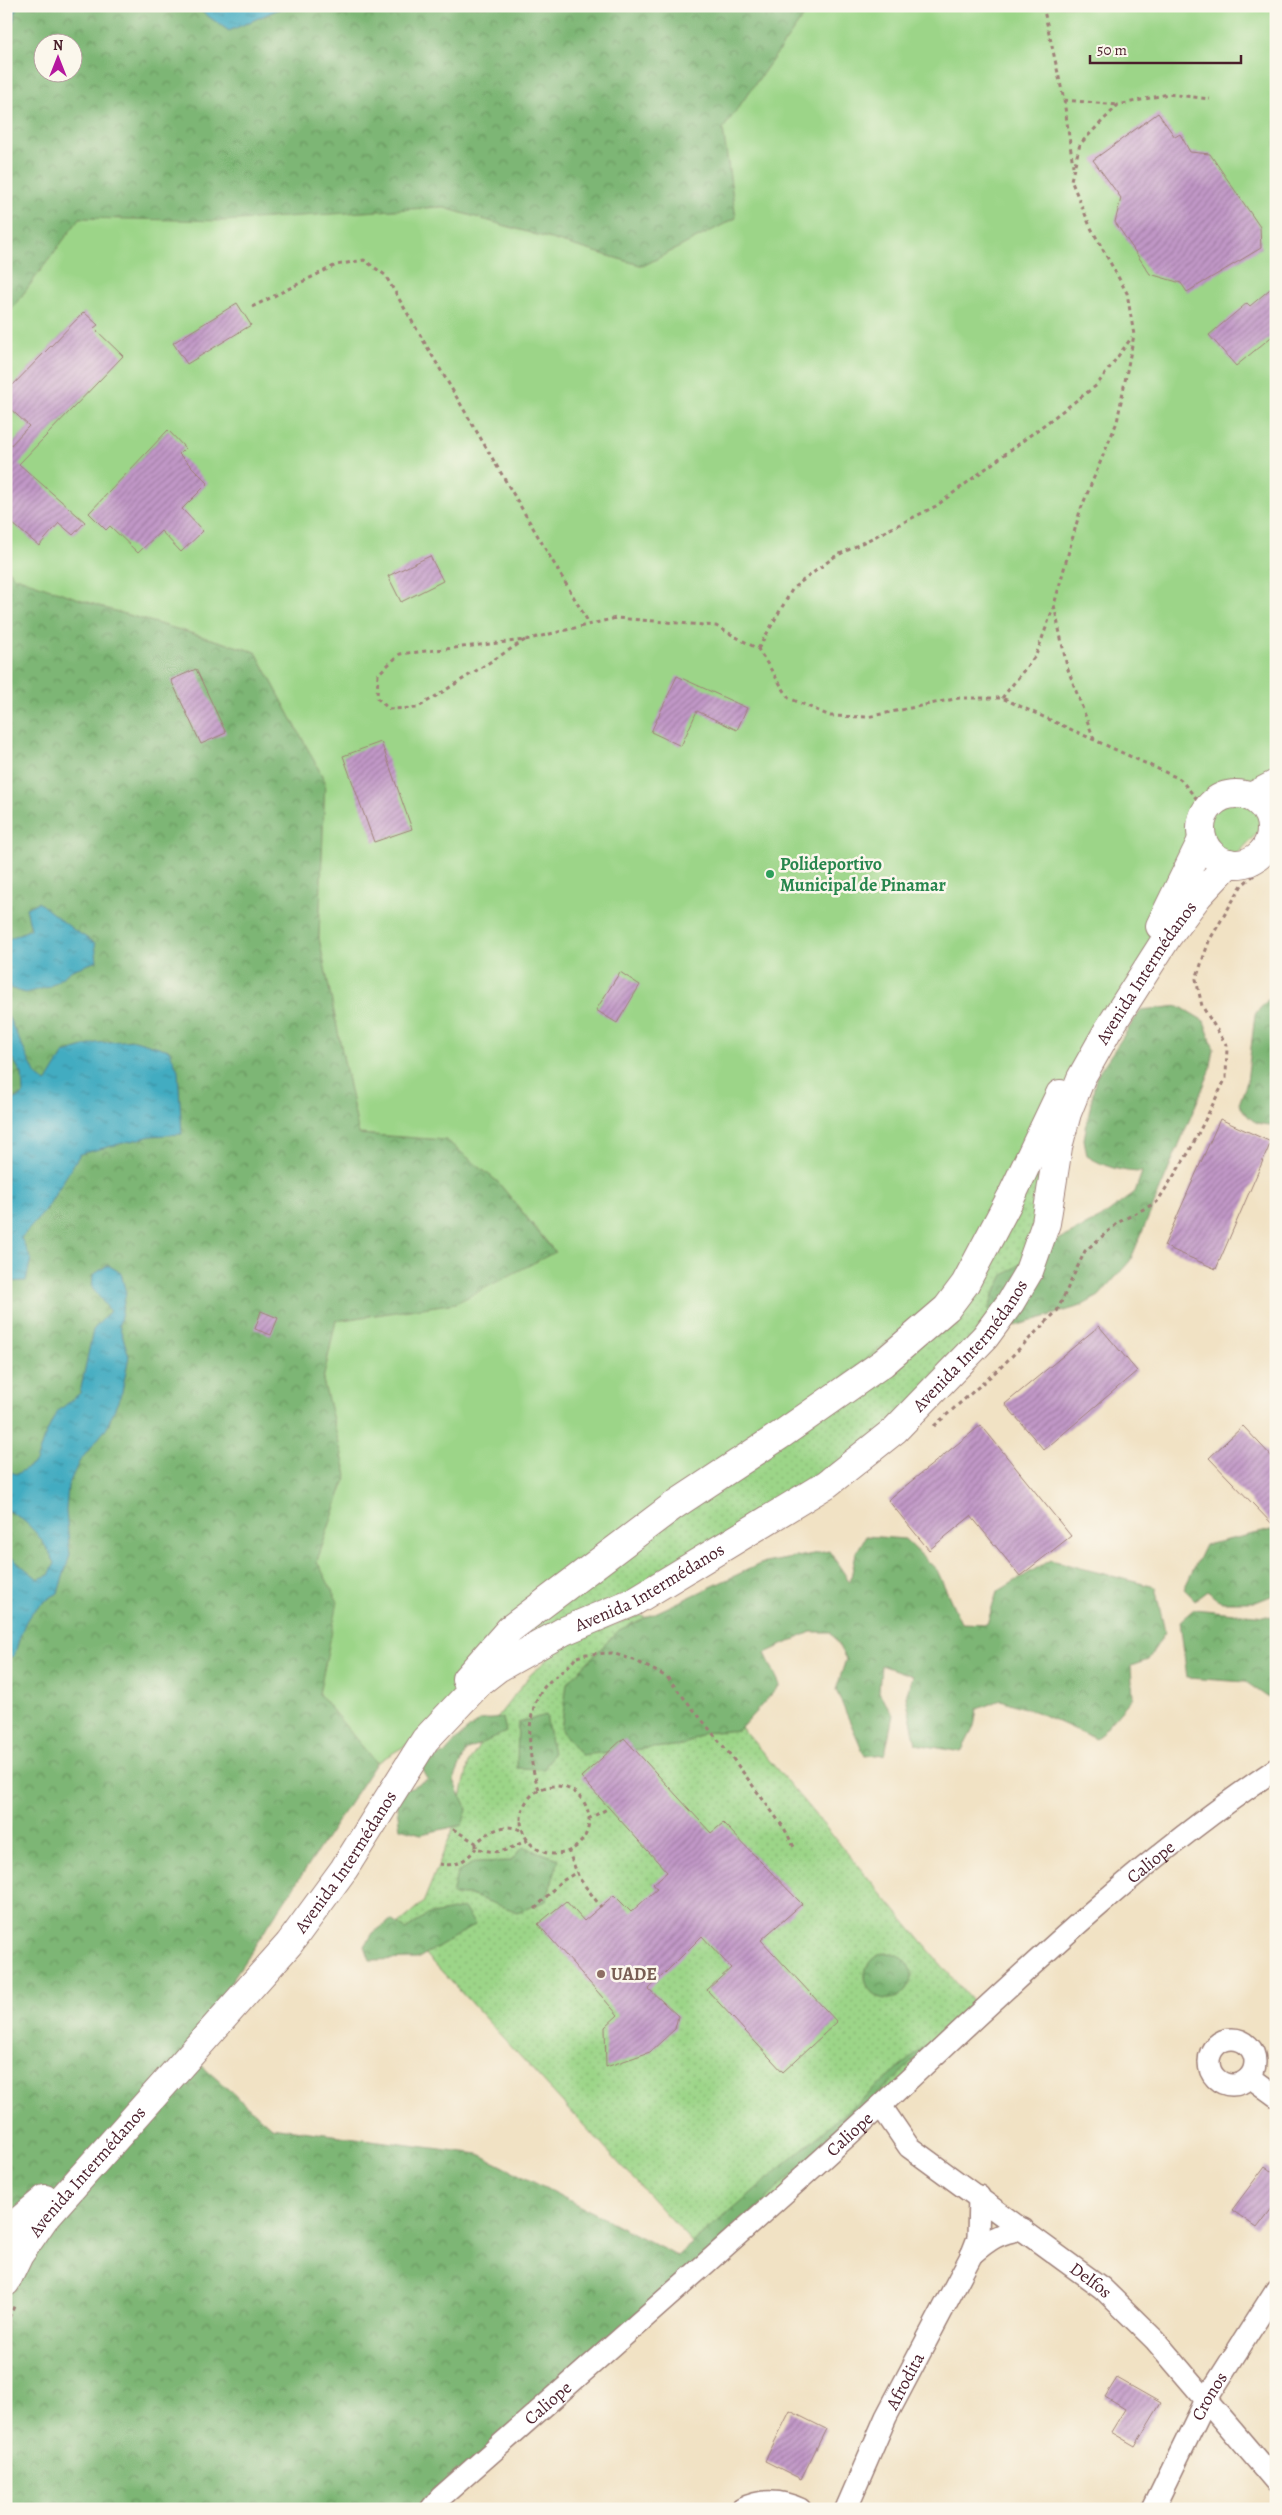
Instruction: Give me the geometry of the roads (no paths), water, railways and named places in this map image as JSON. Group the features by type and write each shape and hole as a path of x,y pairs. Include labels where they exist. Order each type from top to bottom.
{"main road":[{"path":"1252,797 1276,784"},
{"path":"1239,794 1252,797 1262,804 1269,815 1274,827 1270,840 1264,851 1254,859 1242,864 1229,864 1212,855 1202,840 1201,824 1206,810 1215,800 1226,795 1239,794"},
{"name":"Avenida Intermédanos","path":"6,2232 60,2186 185,2051 287,1935 338,1866 420,1736 476,1666 510,1629 673,1506 782,1434 884,1363 947,1308 965,1284 1012,1195 1053,1107 1098,1024 1158,930 1202,840"},
{"name":"Avenida Intermédanos","path":"6,2282 19,2255 44,2219 289,1944 344,1869 425,1740 480,1682 498,1668 564,1631 633,1602 827,1484 895,1430 985,1337 1010,1303 1029,1271 1046,1223 1058,1147 1067,1113 1081,1078 1108,1030 1168,936 1198,896 1229,864"}],"street":[{"name":"Caliope","path":"431,2509 442,2497 881,2106 1041,1956 1172,1844 1232,1798 1276,1769"},
{"path":"1250,2077 1276,2096"},
{"name":"Delfos","path":"881,2106 909,2147 979,2196 1102,2288 1131,2314 1276,2482"},
{"name":"Afrodita","path":"846,2509 886,2417 971,2256 978,2238 979,2196"},
{"name":"Afrodita","path":"971,2256 989,2240 1003,2232 1023,2230"},
{"name":"Cronos","path":"1153,2509 1206,2400 1276,2290"},
{"path":"742,2509 753,2503 787,2503 800,2509"}],"water":[{"path":"6,6 17,6 6,52"},
{"path":"208,6 317,6 279,9 229,31 202,12"},
{"path":"38,902 74,930 95,943 97,961 72,970 49,987 25,993 6,987 6,940 31,929 26,908"},
{"path":"6,1012 36,1075 46,1083 64,1053 96,1043 135,1040 169,1050 178,1070 182,1134 151,1136 80,1154 45,1211 21,1238 31,1259 26,1281 6,1282 6,1105 23,1094 22,1074 6,1048"},
{"path":"108,1265 121,1273 126,1293 119,1325 129,1356 122,1392 106,1429 79,1462 68,1486 66,1511 70,1555 58,1593 32,1612 24,1626 14,1656 6,1659 6,1553 38,1579 49,1575 55,1563 35,1532 15,1514 6,1510 6,1471 17,1474 36,1462 43,1440 56,1413 80,1393 93,1330 110,1311 92,1288 93,1275"}],"place":[{"name":"Polideportivo Municipal de Pinamar","path":"770,874"},
{"name":"UADE","path":"601,1974"}]}
